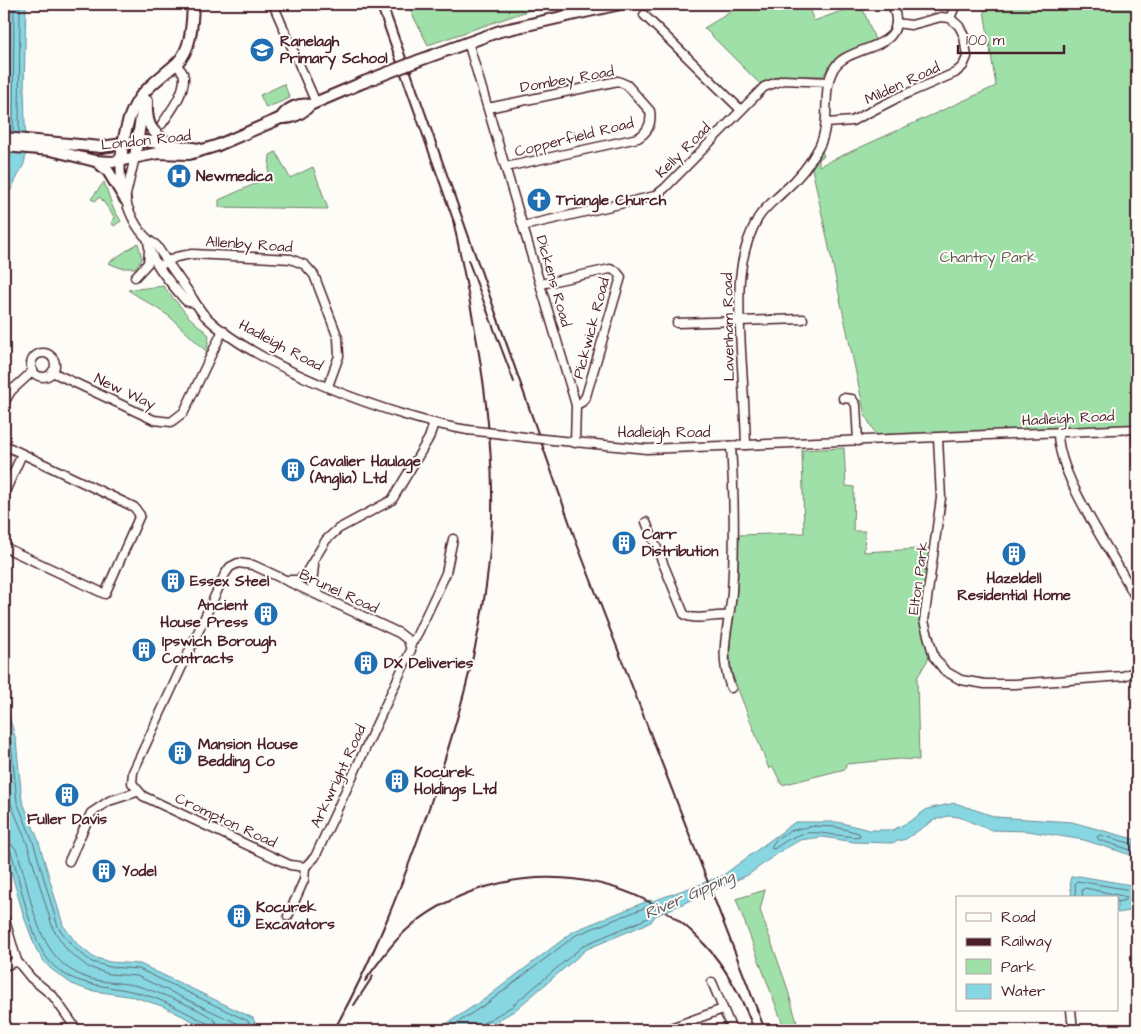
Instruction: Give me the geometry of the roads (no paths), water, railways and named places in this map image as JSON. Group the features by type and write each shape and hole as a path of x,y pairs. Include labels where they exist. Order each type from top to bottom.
{"main road":[{"name":"Hadleigh Road","path":"121,160 122,144 133,109 147,91 182,56 189,38 193,4"},
{"name":"London Road","path":"4,138 95,161 121,160 158,153 188,154 225,142 281,118 285,112 303,104 313,104 468,42 500,31 620,4"},
{"path":"134,157 147,91"},
{"path":"147,91 149,124 154,133 168,144"},
{"name":"London Road","path":"4,146 29,144 101,147 136,141 203,149"},
{"path":"95,161 108,172 125,199"}],"street":[{"path":"273,4 313,104"},
{"path":"892,4 896,24 911,26 938,18 950,18 956,4"},
{"path":"644,15 741,110"},
{"name":"Milden Road","path":"827,123 852,121 899,97 958,72 966,61 966,50 961,29 950,18"},
{"name":"Lavenham Road","path":"746,445 738,294 740,267 757,221 766,208 809,164 822,140 827,123 829,82 832,70 838,62 880,44 889,36 896,24"},
{"name":"Dickens Road","path":"468,42 576,405 575,443"},
{"path":"162,124 179,96 184,79 184,75 175,64"},
{"name":"Kelly Road","path":"523,226 655,196 760,90 776,82 806,80 829,82"},
{"name":"Dombey Road","path":"488,108 615,82 625,84 644,102"},
{"name":"Copperfield Road","path":"506,167 638,138 646,132 651,122 650,111 644,102"},
{"path":"125,199 134,157"},
{"name":"Hadleigh Road","path":"121,160 119,176 125,199 132,216 148,240 149,250 190,294 194,303 223,330 266,357 328,386 365,402 434,423 468,430 634,449 1058,434 1137,429"},
{"name":"Hadleigh Road","path":"148,240 156,244 165,265 164,273 186,302 194,303"},
{"path":"135,277 148,263 149,250"},
{"name":"Allenby Road","path":"165,265 180,257 192,254 290,258 308,267 316,280 339,342 338,362 328,386"},
{"name":"Pickwick Road","path":"540,284 610,269 616,271 622,277 586,396 582,402 576,405"},
{"path":"677,324 803,319"},
{"name":"New Way","path":"33,372 41,377 47,376 52,372 154,420 171,422 184,412 223,330"},
{"path":"4,403 11,391 33,372 31,365 33,359 38,354 45,353 53,359 54,366 52,372"},
{"path":"843,398 852,400 856,405 858,441"},
{"path":"279,578 292,580 301,578 315,561 326,540 338,530 387,504 395,496 408,470 429,438 434,423"},
{"path":"1137,429 1137,464"},
{"path":"1058,434 1059,446 1075,490 1137,601"},
{"name":"Elton Park","path":"938,438 941,498 924,621 934,656 945,671 961,680 985,684 1015,684 1123,676 1137,671"},
{"path":"4,445 140,511 140,518 105,594 4,547"},
{"path":"731,446 732,582 723,654 731,688"},
{"path":"4,494 22,454"},
{"path":"646,522 684,614 694,618 712,615 728,616"},
{"name":"Arkwright Road","path":"288,916 304,880 305,867 315,857 409,655 410,645 416,637 446,573 453,539"},
{"path":"315,561 312,584 325,599"},
{"name":"Brunel Road","path":"137,792 132,783 133,772 225,574 236,564 253,566 325,599 399,634 410,645"},
{"path":"69,861 90,813 109,801 137,792"},
{"name":"Crompton Road","path":"137,792 284,862 296,867 305,867"},
{"path":"4,917 17,961 31,978 53,996 77,1030"},
{"path":"4,966 17,961"},
{"path":"712,982 732,1030"},
{"path":"664,1030 723,1009"},
{"path":"1071,1012 1073,1030"}],"water":[{"path":"4,4 26,4 24,89 26,154 24,164 4,203"},
{"path":"4,699 16,740 22,800 38,839 63,925 77,944 93,957 110,962 140,964 253,1018 257,1028 260,1030 211,1030 162,1006 134,997 88,990 72,984 51,969 43,960 36,949 24,917 4,847"},
{"name":"River Gipping","path":"955,803 996,817 1072,822 1137,840 1137,857 1084,840 1028,831 990,830 959,817 948,816 934,820 906,839 891,843 854,842 823,837 800,840 748,875 655,916 651,922 587,949 514,1011 481,1030 437,1030 486,998 574,931 650,900 653,901 722,876 795,822 837,822 870,830 893,830 927,809"},
{"path":"1079,876 1137,886 1137,910 1118,913 1118,896 1072,896 1071,877"}],"railway":[{"path":"376,4 455,225"},
{"path":"387,4 577,544 765,1030"},
{"path":"334,1030 349,1003 387,920 430,805 472,663 485,591 492,517 490,442 475,330 453,220"},
{"path":"468,260 514,382"},
{"path":"365,981 386,952 404,932 445,903 483,888 522,879 563,878 602,884 640,898 675,918 714,955 740,997 754,1030"},
{"path":"354,1005 373,976"}],"place":[{"name":"Ranelagh Primary School","path":"262,50"},
{"name":"Newmedica","path":"179,176"},
{"name":"Triangle Church","path":"539,200"},
{"name":"Cavalier Haulage (Anglia) Ltd","path":"293,470"},
{"name":"Carr Distribution","path":"624,543"},
{"name":"Hazeldell Residential Home","path":"1014,554"},
{"name":"Essex Steel","path":"173,581"},
{"name":"Ancient House Press","path":"266,614"},
{"name":"Ipswich Borough Contracts","path":"144,650"},
{"name":"DX Deliveries","path":"366,663"},
{"name":"Mansion House Bedding Co","path":"180,753"},
{"name":"Kocurek Holdings Ltd","path":"397,781"},
{"name":"Fuller Davis","path":"67,795"},
{"name":"Yodel","path":"104,871"},
{"name":"Kocurek Excavators","path":"239,916"}],"park label":[{"name":"Chantry Park","path":"988,257"}]}
